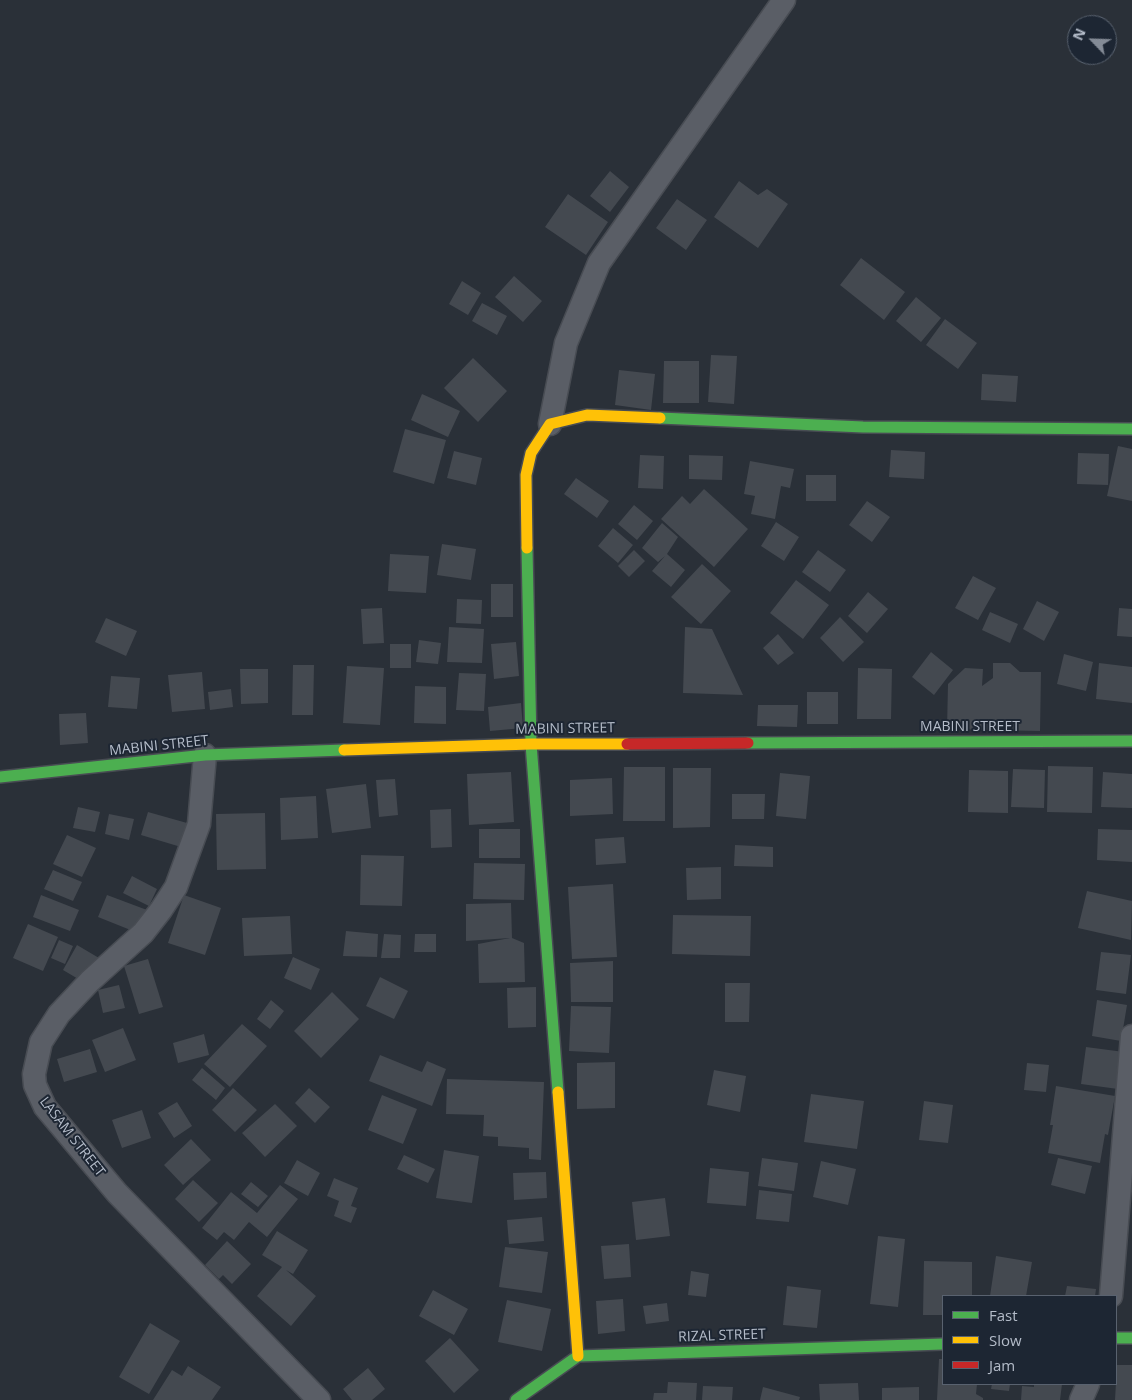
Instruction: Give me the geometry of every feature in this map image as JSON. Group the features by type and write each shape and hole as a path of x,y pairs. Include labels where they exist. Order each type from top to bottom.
{"street":[{"path":"516,1400 578,1356 531,744 526,475 531,453 550,424 566,343 599,263 784,0"},
{"path":"550,424 587,414 863,427 1132,429"},
{"name":"MABINI STREET","path":"0,777 205,755 531,744 1132,741"},
{"name":"LASAM STREET","path":"205,755 199,824 176,886 161,910 143,933 90,981 59,1014 41,1042 34,1074 35,1085 45,1107 117,1193 319,1400"},
{"path":"1111,1295 1132,1036"},
{"path":"1117,1338 1132,1338"},
{"name":"RIZAL STREET","path":"578,1356 942,1344"},
{"path":"1081,1400 1088,1385"}],"building":[{"path":"610,171 629,187 610,212 590,196"},
{"path":"739,181 758,195 767,189 788,204 758,248 714,217"},
{"path":"568,194 608,222 586,255 545,227"},
{"path":"677,199 707,220 686,250 656,228"},
{"path":"861,258 905,292 884,320 840,285"},
{"path":"514,276 542,301 523,322 495,297"},
{"path":"462,281 481,293 468,315 449,304"},
{"path":"916,297 941,318 921,342 896,321"},
{"path":"482,303 507,316 497,335 472,321"},
{"path":"945,319 977,343 958,369 926,345"},
{"path":"711,355 737,356 734,404 708,402"},
{"path":"473,358 507,391 478,422 444,388"},
{"path":"664,361 699,361 699,403 663,403"},
{"path":"619,370 655,374 651,410 615,405"},
{"path":"982,374 1018,376 1016,402 981,400"},
{"path":"422,394 460,411 448,437 411,420"},
{"path":"405,429 446,440 434,484 393,472"},
{"path":"1118,446 1132,449 1132,501 1107,496"},
{"path":"891,450 925,452 924,479 889,477"},
{"path":"454,451 482,458 476,485 447,478"},
{"path":"1078,453 1109,454 1108,485 1077,484"},
{"path":"640,455 664,456 663,489 638,488"},
{"path":"689,455 723,456 722,480 689,479"},
{"path":"750,461 794,469 790,488 781,486 775,519 751,514 755,496 744,494"},
{"path":"806,475 836,475 836,501 806,501"},
{"path":"576,478 609,501 597,518 564,494"},
{"path":"704,489 748,529 714,567 661,519 682,496 690,504"},
{"path":"867,501 890,517 872,542 849,525"},
{"path":"634,505 653,521 637,540 618,524"},
{"path":"776,522 799,537 784,561 761,546"},
{"path":"662,523 678,537 667,554 685,570 671,587 652,571 665,556 658,562 642,548"},
{"path":"613,528 633,545 618,563 598,546"},
{"path":"442,544 476,549 471,580 437,575"},
{"path":"634,550 645,561 629,577 618,566"},
{"path":"818,550 846,570 830,592 802,572"},
{"path":"390,554 429,556 426,593 388,591"},
{"path":"702,564 731,591 701,624 671,597"},
{"path":"973,576 996,588 978,620 955,608"},
{"path":"796,580 829,605 803,639 770,613"},
{"path":"491,584 513,584 513,617 491,617"},
{"path":"868,592 888,609 867,633 848,616"},
{"path":"457,599 482,600 481,624 456,623"},
{"path":"1037,601 1059,612 1044,641 1023,629"},
{"path":"382,608 384,643 363,644 361,609"},
{"path":"1119,608 1132,609 1132,637 1117,636"},
{"path":"990,612 1018,624 1010,643 982,630"},
{"path":"840,617 864,642 843,662 820,638"},
{"path":"106,618 137,631 126,656 95,642"},
{"path":"449,627 484,629 482,663 447,662"},
{"path":"685,627 712,629 743,695 683,693"},
{"path":"778,634 794,653 778,665 763,648"},
{"path":"419,640 441,643 438,664 416,662"},
{"path":"516,642 519,676 494,679 491,644"},
{"path":"390,644 411,644 411,668 390,668"},
{"path":"931,652 953,670 934,695 912,677"},
{"path":"1064,654 1093,662 1086,691 1057,684"},
{"path":"993,663 1010,663 1020,672 1041,672 1040,731 947,729 948,684 965,668 983,669 982,686 993,678"},
{"path":"1099,663 1132,667 1132,703 1096,699"},
{"path":"293,665 314,665 313,715 292,715"},
{"path":"347,666 384,668 380,725 343,723"},
{"path":"858,668 892,669 891,719 857,719"},
{"path":"240,669 268,669 268,703 241,704"},
{"path":"202,672 205,709 172,712 168,675"},
{"path":"459,673 486,674 484,711 456,710"},
{"path":"111,676 140,678 137,709 108,707"},
{"path":"415,686 446,687 446,724 414,723"},
{"path":"231,689 233,707 210,710 208,692"},
{"path":"807,692 838,692 838,724 807,724"},
{"path":"521,703 523,728 490,731 488,707"},
{"path":"758,705 798,705 797,727 757,726"},
{"path":"86,713 88,743 60,745 59,714"},
{"path":"1048,766 1093,767 1092,813 1047,812"},
{"path":"624,767 665,767 665,821 623,821"},
{"path":"673,768 711,768 710,827 673,828"},
{"path":"1013,769 1045,770 1044,808 1011,807"},
{"path":"969,770 1008,771 1008,813 968,812"},
{"path":"511,772 514,822 469,825 467,774"},
{"path":"1103,772 1132,774 1132,808 1101,807"},
{"path":"780,773 810,776 806,819 776,816"},
{"path":"612,778 613,814 570,816 570,780"},
{"path":"395,779 398,815 379,817 376,780"},
{"path":"366,784 371,828 332,833 326,789"},
{"path":"732,794 765,794 764,819 732,819"},
{"path":"316,796 318,838 281,840 280,798"},
{"path":"78,807 100,812 95,832 73,828"},
{"path":"451,809 452,847 431,848 430,810"},
{"path":"148,812 187,823 181,847 141,835"},
{"path":"265,813 266,869 217,870 216,814"},
{"path":"109,814 134,819 129,840 105,834"},
{"path":"479,829 520,829 520,858 479,858"},
{"path":"1098,829 1132,830 1132,862 1097,860"},
{"path":"67,835 96,848 82,877 53,864"},
{"path":"624,837 626,863 596,865 595,839"},
{"path":"735,845 773,847 773,867 734,866"},
{"path":"361,855 404,856 402,906 360,905"},
{"path":"474,863 525,864 524,900 473,899"},
{"path":"721,867 721,899 687,900 686,868"},
{"path":"53,870 82,882 73,901 44,889"},
{"path":"132,876 157,889 149,906 123,893"},
{"path":"613,884 617,957 572,959 568,887"},
{"path":"1087,891 1132,901 1131,940 1078,928"},
{"path":"41,895 79,910 70,931 33,917"},
{"path":"107,895 147,910 138,933 98,917"},
{"path":"184,895 221,908 205,955 168,943"},
{"path":"511,903 512,938 524,943 525,982 479,983 478,944 510,938 466,941 466,904"},
{"path":"673,915 751,916 750,956 672,954"},
{"path":"290,916 292,954 244,956 242,918"},
{"path":"28,924 58,937 43,971 13,958"},
{"path":"346,931 378,934 377,957 343,956"},
{"path":"384,934 401,935 400,958 381,958"},
{"path":"415,934 436,934 436,952 414,952"},
{"path":"59,940 73,946 65,964 51,958"},
{"path":"77,945 99,958 85,983 63,970"},
{"path":"1101,952 1131,955 1126,994 1096,990"},
{"path":"293,957 320,969 311,990 284,978"},
{"path":"148,959 163,1007 139,1014 124,966"},
{"path":"613,961 613,1002 571,1002 570,963"},
{"path":"380,977 408,991 394,1019 366,1006"},
{"path":"725,983 750,983 749,1022 725,1022"},
{"path":"119,985 125,1008 103,1013 98,990"},
{"path":"536,987 536,1027 508,1028 507,988"},
{"path":"332,992 359,1019 321,1058 294,1031"},
{"path":"271,1000 284,1011 270,1029 257,1019"},
{"path":"1097,1000 1127,1005 1121,1041 1092,1036"},
{"path":"571,1006 611,1007 609,1053 569,1051"},
{"path":"242,1024 267,1046 230,1087 204,1064"},
{"path":"123,1028 136,1060 105,1072 92,1040"},
{"path":"204,1034 209,1055 178,1063 173,1043"},
{"path":"1086,1047 1124,1052 1118,1089 1081,1084"},
{"path":"90,1049 97,1072 64,1082 57,1059"},
{"path":"380,1055 422,1072 427,1061 446,1069 432,1106 369,1081"},
{"path":"615,1062 615,1108 577,1109 577,1063"},
{"path":"1027,1063 1049,1065 1046,1092 1024,1090"},
{"path":"202,1068 225,1088 216,1100 192,1080"},
{"path":"714,1070 746,1076 740,1112 707,1105"},
{"path":"447,1079 544,1082 541,1160 529,1159 529,1148 498,1146 498,1137 483,1136 484,1115 446,1114"},
{"path":"1056,1086 1115,1096 1108,1135 1105,1134 1100,1163 1048,1153 1053,1125 1050,1125"},
{"path":"233,1088 257,1110 235,1132 212,1110"},
{"path":"309,1088 330,1107 315,1123 295,1103"},
{"path":"811,1094 864,1101 857,1149 804,1142"},
{"path":"382,1095 417,1109 403,1144 368,1130"},
{"path":"924,1101 953,1105 948,1143 919,1140"},
{"path":"177,1102 192,1126 174,1138 158,1113"},
{"path":"275,1104 297,1126 265,1157 242,1133"},
{"path":"142,1110 151,1138 122,1148 112,1120"},
{"path":"191,1139 211,1160 183,1185 164,1165"},
{"path":"444,1150 479,1156 472,1203 436,1198"},
{"path":"404,1155 435,1169 428,1183 397,1169"},
{"path":"762,1158 798,1163 794,1191 758,1186"},
{"path":"1058,1158 1092,1166 1085,1194 1051,1185"},
{"path":"297,1160 320,1173 308,1196 284,1183"},
{"path":"821,1161 856,1169 848,1205 813,1197"},
{"path":"710,1168 749,1172 746,1206 707,1203"},
{"path":"546,1172 547,1198 514,1200 513,1173"},
{"path":"334,1178 358,1188 351,1206 357,1208 351,1223 334,1216 339,1201 327,1196"},
{"path":"193,1180 218,1203 199,1222 175,1199"},
{"path":"251,1182 268,1196 258,1207 241,1194"},
{"path":"280,1185 298,1199 267,1237 249,1222 234,1240 224,1232 217,1240 202,1228 231,1192 257,1213"},
{"path":"759,1190 792,1194 789,1222 756,1219"},
{"path":"665,1198 670,1236 636,1240 632,1202"},
{"path":"542,1217 544,1241 509,1244 507,1220"},
{"path":"277,1231 308,1250 293,1274 286,1270 316,1296 291,1326 257,1296 282,1267 262,1255"},
{"path":"878,1236 905,1239 898,1307 870,1304"},
{"path":"227,1241 251,1264 232,1284 223,1275 219,1279 205,1265"},
{"path":"629,1244 631,1277 604,1279 601,1246"},
{"path":"505,1247 548,1252 542,1293 499,1287"},
{"path":"996,1256 1032,1262 1026,1295 990,1295"},
{"path":"924,1261 972,1262 972,1295 942,1295 942,1315 923,1315"},
{"path":"691,1271 709,1274 706,1297 688,1295"},
{"path":"787,1286 821,1290 817,1328 783,1325"},
{"path":"1067,1286 1096,1289 1095,1295 1065,1295"},
{"path":"433,1290 468,1309 454,1335 419,1316"},
{"path":"623,1299 625,1331 598,1334 596,1301"},
{"path":"507,1300 551,1309 542,1351 498,1342"},
{"path":"667,1303 669,1321 646,1324 643,1306"},
{"path":"150,1323 180,1341 149,1394 119,1377"},
{"path":"450,1338 479,1370 454,1393 425,1361"},
{"path":"939,1359 942,1359 942,1385 977,1385 976,1394 983,1398 983,1400 937,1400"},
{"path":"1117,1365 1132,1365 1132,1400 1115,1400"},
{"path":"188,1366 221,1387 212,1400 153,1400 172,1370 182,1376"},
{"path":"368,1368 385,1389 372,1400 352,1400 343,1389"},
{"path":"668,1382 697,1383 696,1400 653,1400 654,1393 667,1393"},
{"path":"858,1383 859,1400 820,1400 819,1384"},
{"path":"992,1385 1010,1385 1009,1391 991,1389"},
{"path":"1034,1385 1062,1385 1060,1400 1021,1400 1022,1386 1034,1387"},
{"path":"703,1386 733,1387 732,1400 702,1400"},
{"path":"763,1387 800,1397 799,1400 760,1400"},
{"path":"919,1387 919,1400 882,1400 882,1388"}],"traffic: fast":[{"path":"660,418 863,427 1132,429"},
{"path":"527,548 531,744 558,1092"},
{"path":"748,743 1132,741"},
{"path":"0,777 205,755 344,750"},
{"path":"1117,1338 1132,1338"},
{"path":"516,1400 578,1356 942,1344"}],"traffic: slow":[{"path":"527,548 526,475 531,453 550,424 587,415 660,418"},
{"path":"344,750 531,744 627,744"},
{"path":"558,1092 578,1356"}],"traffic: jam":[{"path":"627,744 748,743"}]}
